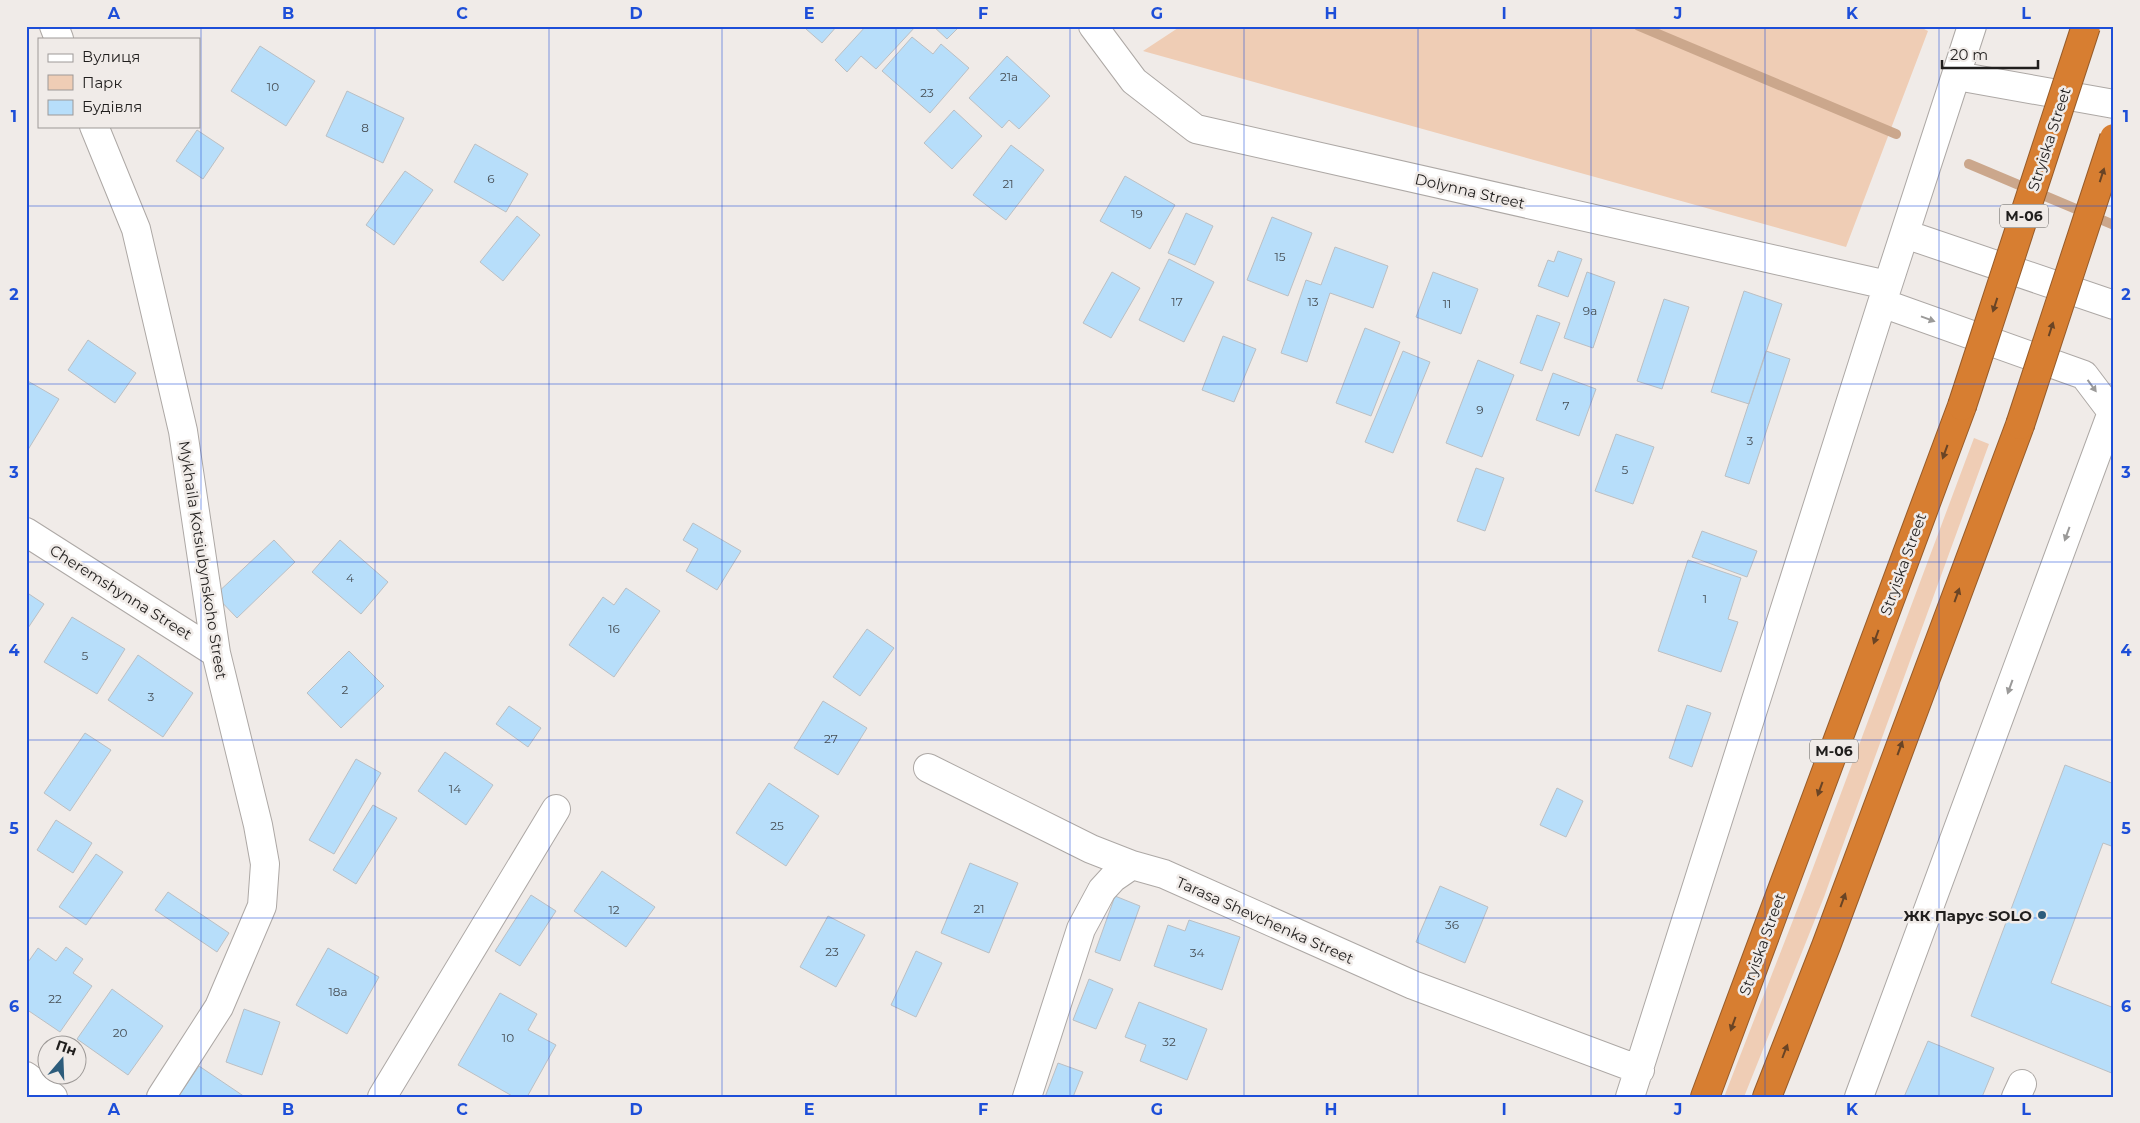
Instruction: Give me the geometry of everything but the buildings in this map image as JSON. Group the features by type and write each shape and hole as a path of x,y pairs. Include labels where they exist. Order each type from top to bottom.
{"highway":[{"name":"Stryiska Street","path":"1705,1097 1962,406 2086,26"},
{"path":"1767,1097 1826,946 2020,425 2114,138"}],"street":[{"path":"54,26 59,38"},
{"name":"Dolynna Street","path":"1092,26 1134,81 1196,128 1885,294 2084,375 2112,412 1859,1097"},
{"path":"1630,1097 1972,26"},
{"path":"1957,76 2114,104"},
{"name":"Mykhaila Kotsiubynskoho Street","path":"95,128 136,229 182,432 216,653 258,825 265,864 262,906 219,1007 161,1097"},
{"path":"1905,234 2114,305"},
{"name":"Cheremshynna Street","path":"26,532 216,653"},
{"name":"Tarasa Shevchenka Street","path":"928,768 1091,849 1132,865 1164,874 1413,986 1640,1070"},
{"path":"382,1097 556,809"},
{"path":"1027,1097 1081,929 1102,890 1113,878 1132,865"},
{"path":"26,1076 53,1097"}],"green space":[{"path":"1181,26 1918,26 1928,31 1846,247 1143,51"},
{"path":"1974,438 1989,444 1824,897 1744,1097 1724,1097 1804,892"}],"waterway":[{"path":"1639,26 1896,134"},
{"path":"1969,164 2114,225"}],"place":[{"name":"ЖК Парус SOLO","path":"2042,915"}]}
